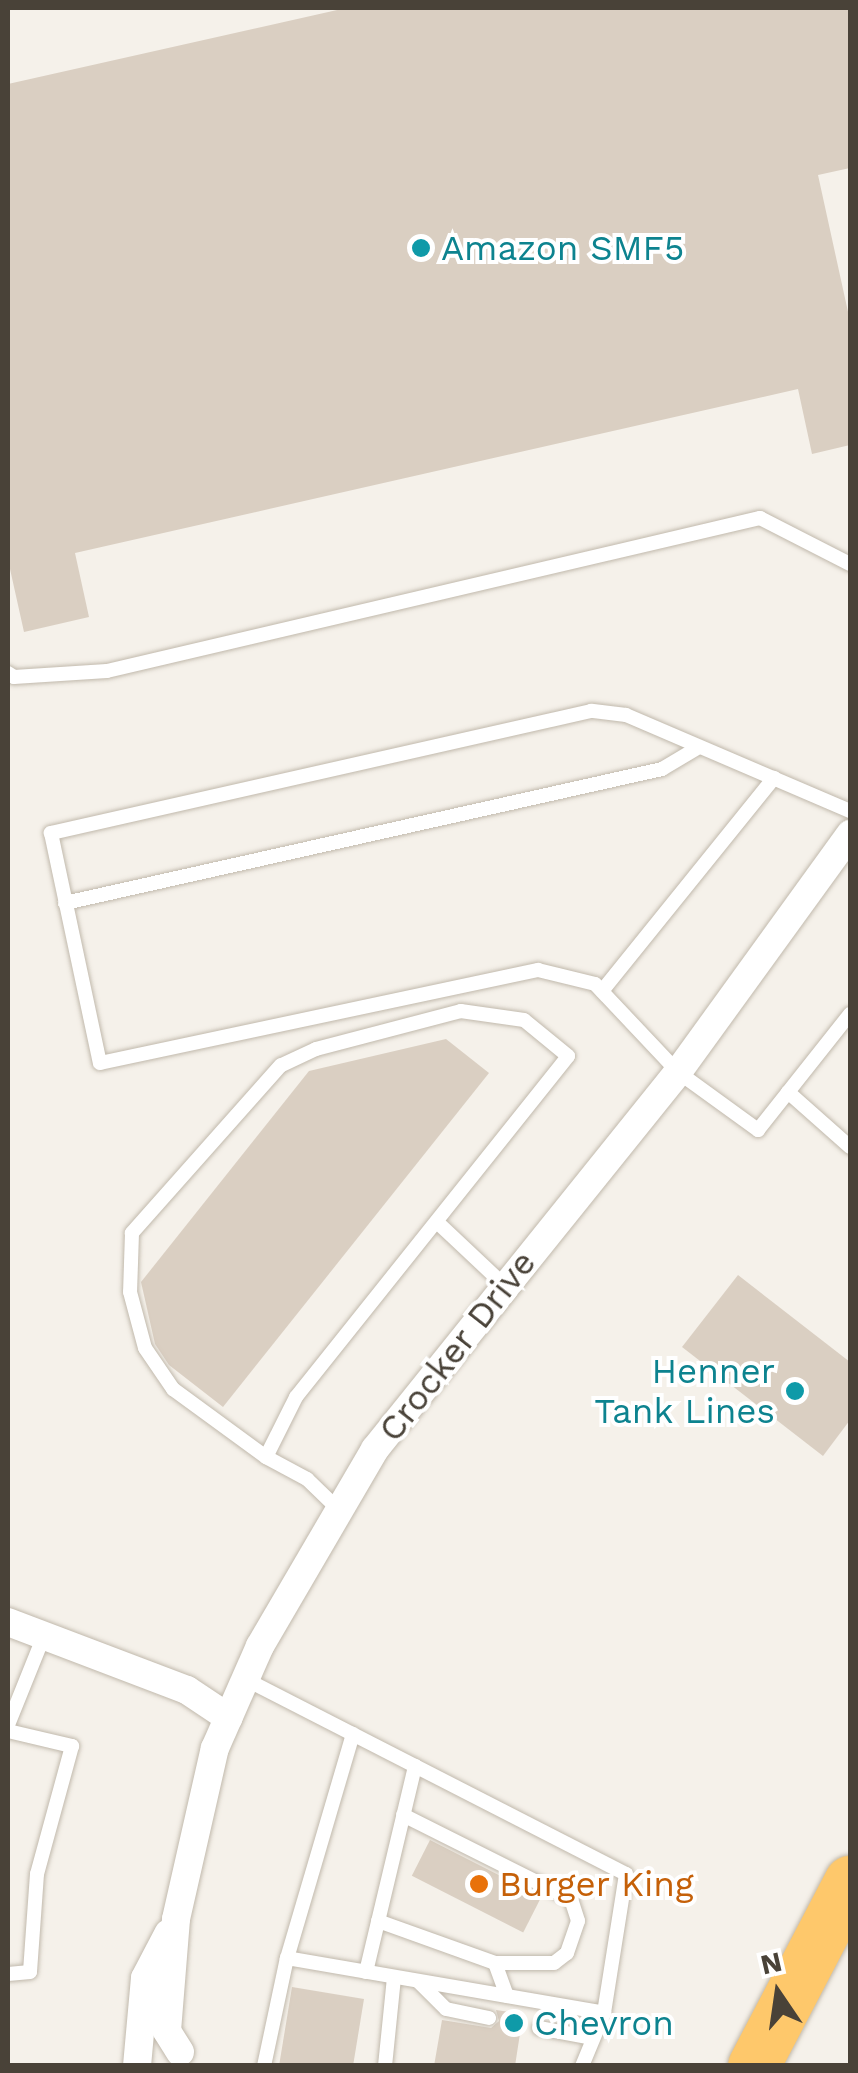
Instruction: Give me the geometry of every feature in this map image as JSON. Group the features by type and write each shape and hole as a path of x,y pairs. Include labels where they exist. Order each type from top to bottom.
{"highway":[{"path":"754,2066 850,1882"}],"street":[{"name":"Crocker Drive","path":"137,2066 144,1978 176,1919 215,1748 260,1646 375,1449 678,1072 850,834"},
{"path":"9,1628 187,1690 229,1718"},
{"name":"Crocker Drive","path":"176,1919 184,1962 179,2059"}],"lane":[{"path":"8,673 14,677 108,671 760,518 850,564"},
{"path":"850,811 626,715 591,711 51,833 100,1064 538,970 595,984 678,1072 758,1130 850,1014"},
{"path":"66,903 662,769 700,747"},
{"path":"602,991 774,778"},
{"path":"266,1456 296,1397 568,1056 524,1020 461,1012 316,1048 281,1065 132,1233 130,1292 145,1348 173,1388 266,1456 308,1479 340,1510"},
{"path":"788,1092 850,1146"},
{"path":"438,1223 504,1285"},
{"path":"8,1974 30,1972 36,1874 72,1746 8,1728 43,1638"},
{"path":"246,1680 626,1874 604,2013 582,2066"},
{"path":"264,2066 286,1958 353,1734"},
{"path":"366,1972 415,1766"},
{"path":"378,1921 495,1963 554,1963 567,1954 578,1921 571,1899 403,1816"},
{"path":"286,1958 604,2013"},
{"path":"495,1963 506,1996"},
{"path":"385,2066 394,1977"},
{"path":"418,1981 446,2009 489,2018"},
{"path":"539,2028 593,2038"}],"building":[{"name":"Amazon SMF5","path":"346,8 850,8 850,168 818,175 850,321 850,445 812,454 798,389 75,553 89,617 24,632 8,560 8,84"},
{"path":"446,1039 489,1073 223,1407 169,1365 155,1344 141,1282 309,1071"},
{"name":"Henner Tank Lines","path":"738,1275 850,1362 850,1420 823,1456 682,1347"},
{"name":"Burger King","path":"430,1840 541,1897 523,1932 412,1876"},
{"path":"292,1987 364,1999 353,2066 279,2066"},
{"path":"496,2010 523,2014 515,2066 434,2066 442,2020 491,2028 499,2021"}],"place":[{"name":"Amazon SMF5","path":"421,248"},
{"name":"Henner Tank Lines","path":"795,1391"},
{"name":"Burger King","path":"479,1884"},
{"name":"Chevron","path":"514,2023"}]}
